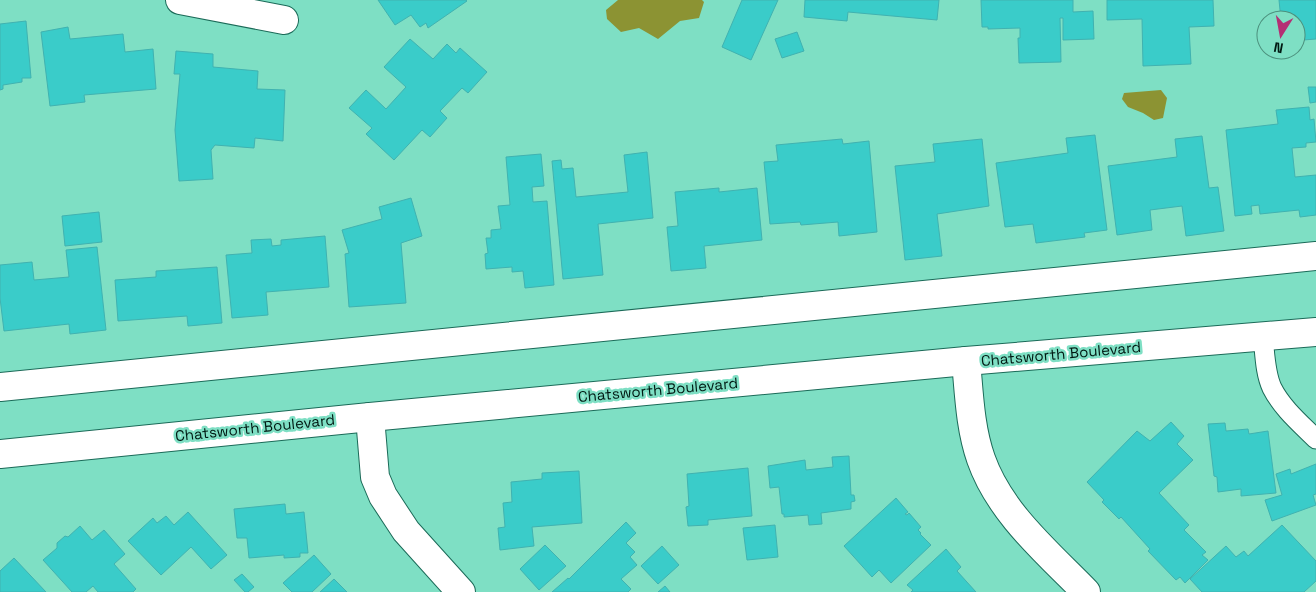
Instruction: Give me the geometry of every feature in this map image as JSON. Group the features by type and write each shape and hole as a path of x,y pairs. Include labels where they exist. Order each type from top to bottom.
{"street":[{"path":"180,0 284,20"},
{"path":"0,387 1316,256"},
{"name":"Chatsworth Boulevard","path":"0,454 966,361 1316,332"},
{"path":"966,361 976,440 981,459 992,485 1017,521 1086,592"},
{"path":"370,417 375,477 383,496 406,531 461,592"}],"lane":[{"path":"1263,337 1268,375 1272,388 1280,401 1316,439"}],"green space":[{"path":"618,0 702,0 704,2 699,18 680,21 658,39 639,28 621,32 607,19 606,10"},
{"path":"1161,90 1167,98 1163,118 1154,120 1128,107 1122,99 1124,93"}],"building":[{"path":"378,0 467,1 428,28 426,23 420,27 411,15 395,25"},
{"path":"742,0 778,0 751,60 722,47"},
{"path":"805,0 939,0 937,20 848,12 847,21 804,17"},
{"path":"981,0 1073,0 1073,12 1093,11 1094,39 1063,40 1063,18 1060,18 1061,62 1019,63 1018,38 1020,38 1020,28 988,29 988,27 982,27"},
{"path":"1107,0 1213,0 1214,26 1189,27 1191,64 1143,66 1142,19 1107,20"},
{"path":"1279,0 1316,0 1316,39 1306,40 1306,10 1280,10"},
{"path":"26,21 31,78 22,78 22,82 3,85 3,89 0,90 0,24"},
{"path":"68,27 70,39 123,34 125,52 153,49 156,89 84,95 85,102 50,106 41,32"},
{"path":"797,32 804,51 782,58 775,39"},
{"path":"410,39 433,59 447,44 456,53 460,48 487,72 468,93 462,88 440,111 447,118 430,137 422,130 394,160 366,134 372,128 349,108 366,90 386,109 406,87 384,67"},
{"path":"176,51 213,54 213,67 258,71 257,89 285,90 283,141 255,138 254,148 215,145 211,150 213,179 179,181 175,130 180,74 174,74"},
{"path":"1308,87 1316,87 1316,102 1310,103"},
{"path":"1309,107 1310,120 1314,119 1316,142 1306,143 1306,147 1292,148 1295,177 1316,175 1316,215 1300,217 1299,210 1260,214 1259,205 1251,206 1252,214 1235,216 1226,130 1278,124 1276,110"},
{"path":"1095,135 1107,230 1084,233 1085,237 1036,243 1033,224 1005,227 996,163 1068,153 1066,138"},
{"path":"1202,136 1209,188 1218,187 1224,231 1186,236 1182,206 1150,210 1152,230 1117,235 1108,166 1177,157 1175,139"},
{"path":"842,139 843,144 869,141 877,232 839,236 838,222 801,225 800,222 770,224 764,162 778,161 776,145"},
{"path":"982,139 989,206 937,214 942,256 905,260 895,166 935,162 933,144"},
{"path":"647,152 653,218 598,224 603,275 563,279 552,161 561,160 562,169 573,168 576,197 628,192 624,155"},
{"path":"541,154 544,186 532,187 533,202 547,201 554,285 525,288 523,271 512,272 512,267 486,269 485,254 488,253 486,238 491,238 491,230 501,229 498,206 510,205 506,157"},
{"path":"719,188 719,192 757,188 762,240 704,246 706,268 671,271 667,227 678,226 675,192"},
{"path":"411,198 422,236 401,243 406,303 349,307 345,254 349,253 342,230 382,219 379,207"},
{"path":"99,212 102,242 65,246 62,216"},
{"path":"325,236 329,287 266,292 268,315 232,318 226,255 252,253 251,240 271,239 272,246 281,245 281,240"},
{"path":"97,247 106,330 70,334 69,324 4,331 0,298 0,265 32,262 34,280 69,277 66,250"},
{"path":"217,267 222,323 188,326 187,316 118,321 115,280 156,277 156,271"},
{"path":"1171,422 1184,436 1177,444 1193,460 1159,493 1189,525 1184,530 1206,552 1202,555 1208,560 1185,583 1180,577 1176,580 1148,551 1150,549 1121,517 1119,519 1102,502 1104,500 1087,482 1137,431 1150,441"},
{"path":"1225,423 1226,431 1248,429 1249,434 1268,431 1276,493 1241,496 1241,489 1218,492 1217,477 1214,476 1208,424"},
{"path":"849,456 851,495 854,495 855,501 851,502 851,509 821,513 822,524 809,525 808,515 784,517 779,487 770,488 768,466 805,460 806,470 833,467 832,457"},
{"path":"1316,464 1316,494 1313,495 1316,505 1272,521 1265,500 1282,495 1276,474 1290,469 1291,474"},
{"path":"748,468 752,516 708,520 708,525 688,526 686,507 689,506 687,474"},
{"path":"579,471 582,523 532,527 534,546 500,550 498,528 505,527 503,503 512,502 511,482 542,479 542,473"},
{"path":"896,498 908,512 905,514 909,513 921,527 918,530 920,534 931,545 891,583 879,570 872,577 844,546"},
{"path":"285,504 286,514 304,512 308,553 300,553 300,557 284,558 284,555 249,558 247,538 237,538 234,509"},
{"path":"188,512 227,555 211,569 191,547 161,575 128,541 153,518 157,523 166,516 174,525"},
{"path":"626,522 636,533 626,543 635,552 630,557 637,565 621,579 631,589 628,592 552,592 569,579"},
{"path":"775,525 778,557 747,560 743,528"},
{"path":"1282,525 1316,561 1316,581 1304,592 1202,592 1190,579 1226,546 1236,557 1244,551 1248,556"},
{"path":"80,526 92,540 104,530 125,554 114,564 136,589 133,592 98,592 93,586 86,592 72,592 43,560 57,548 57,543 65,536 68,537"},
{"path":"545,545 566,566 539,590 520,569"},
{"path":"662,546 679,565 658,584 641,566"},
{"path":"946,549 961,567 957,571 976,592 911,592 913,590 907,585"},
{"path":"314,555 331,574 312,592 292,592 283,583"},
{"path":"14,558 46,592 0,592 0,571"},
{"path":"242,574 254,587 248,592 245,592 234,580"},
{"path":"334,579 347,592 320,592"},
{"path":"665,586 670,592 658,592"}]}
